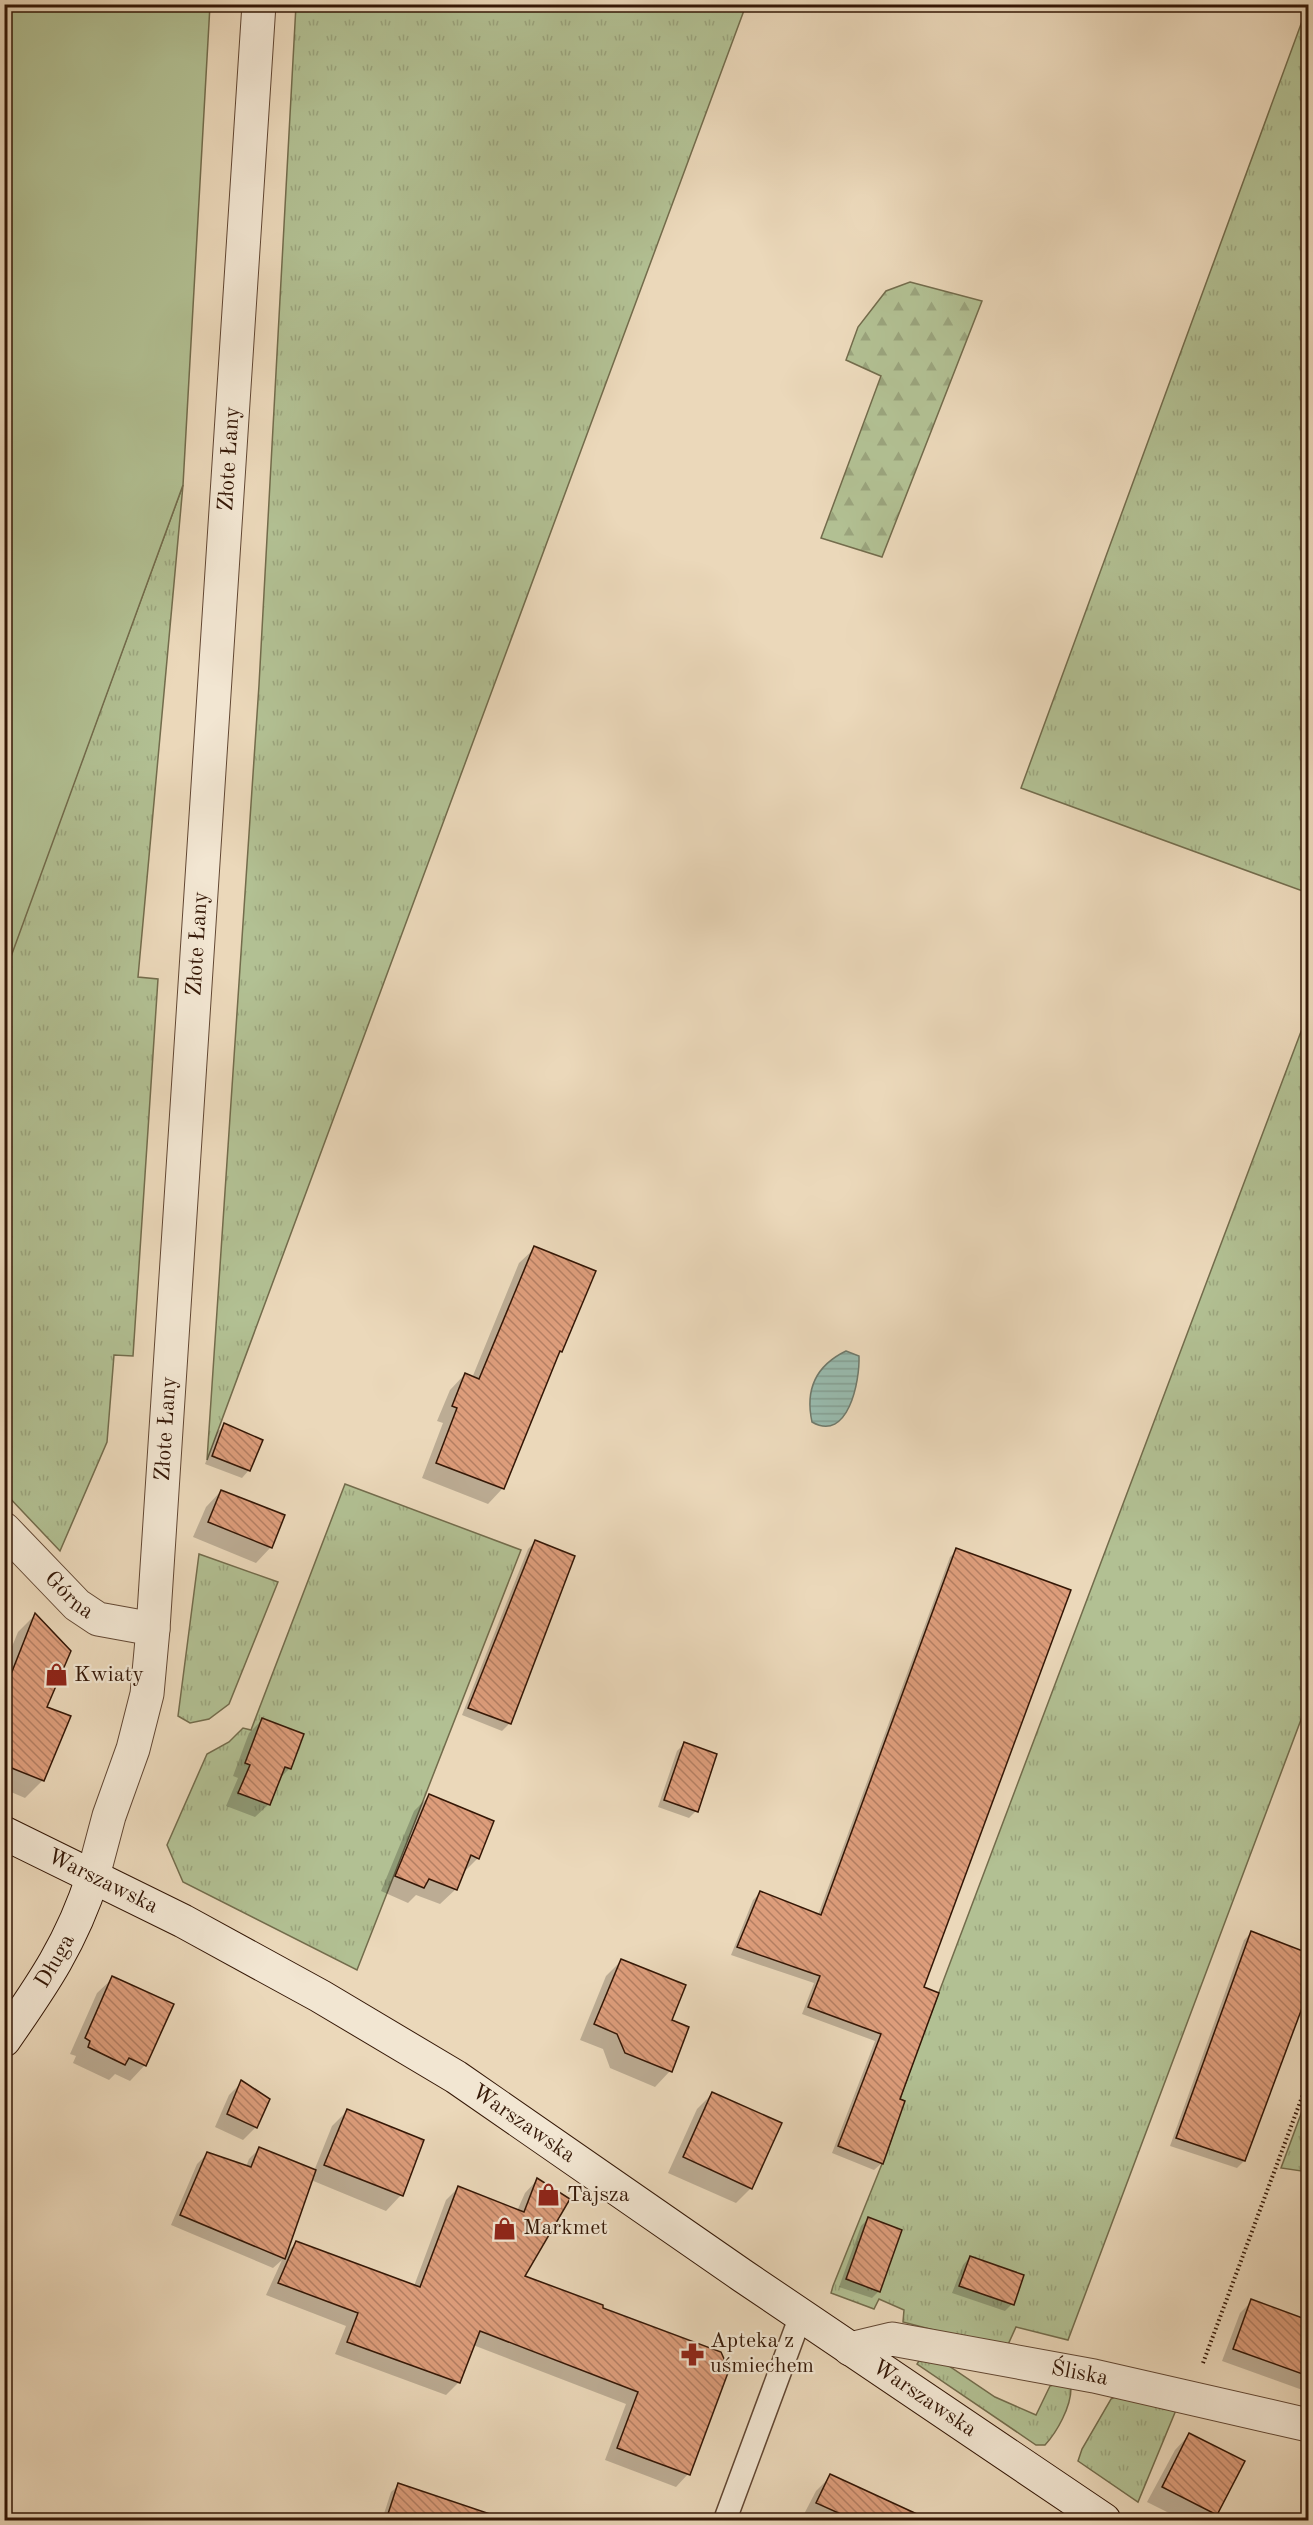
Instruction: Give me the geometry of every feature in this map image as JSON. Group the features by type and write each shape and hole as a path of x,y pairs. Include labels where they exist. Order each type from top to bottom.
{"street":[{"name":"Złote Łany","path":"93,1875 109,1816 133,1749 144,1705 153,1629 259,4"},
{"name":"Górna","path":"4,1529 77,1605 90,1615 98,1619 153,1629"},
{"name":"Warszawska","path":"4,1833 183,1921 320,1996 456,2077 850,2349 1104,2520"},
{"name":"Długa","path":"4,2040 51,1973 74,1927 93,1875"},
{"name":"Śliska","path":"850,2349 892,2339 1072,2372 1308,2425"}],"lane":[{"path":"725,2520 801,2315"}],"path":[{"path":"1190,2397 1308,2081"}],"green space":[{"path":"5,4 210,5 183,485 5,973"},
{"path":"296,5 746,5 207,1460 259,685"},
{"path":"1308,5 1308,893 1021,788"},
{"path":"910,282 982,301 882,557 821,538 881,376 846,360 858,327 886,291"},
{"path":"183,485 138,977 158,979 133,1356 114,1355 107,1442 60,1551 5,1493 4,973"},
{"path":"1308,1013 1308,1701 1068,2340 1016,2327 1006,2349 903,2322 904,2310 879,2299 874,2309 831,2293 833,2286 888,2149 904,2101 900,2099 918,2048"},
{"path":"345,1484 521,1550 357,1970 183,1882 167,1845 207,1754 229,1742 243,1728 251,1730"},
{"path":"199,1554 278,1582 229,1704 209,1719 190,1723 178,1716"},
{"path":"1308,2095 1308,2172 1281,2168"},
{"path":"922,2356 940,2360 995,2397 1036,2415 1050,2386 1060,2383 1071,2388 1066,2411 1045,2445 1036,2445 917,2364"},
{"path":"1117,2396 1176,2410 1138,2502 1078,2461 1082,2449 1111,2399"}],"shaded area":[{"path":"846,1351 859,1356 857,1380 849,1406 843,1417 835,1424 824,1426 812,1422 810,1400 815,1380 827,1364"}],"building":[{"path":"534,1246 596,1271 562,1352 560,1351 504,1489 436,1463 457,1408 452,1406 465,1373 479,1379"},
{"path":"224,1423 263,1440 250,1471 212,1456"},
{"path":"221,1490 285,1515 272,1548 208,1522"},
{"path":"535,1540 575,1556 511,1724 468,1708"},
{"path":"956,1548 1071,1590 924,1987 939,1993 900,2099 905,2101 883,2164 838,2146 881,2034 808,2007 820,1976 737,1947 760,1891 821,1915"},
{"path":"35,1613 71,1651 47,1707 71,1716 44,1781 4,1765 4,1692"},
{"path":"262,1718 304,1734 291,1769 285,1767 270,1805 238,1793 250,1765 245,1763"},
{"path":"684,1742 717,1754 698,1812 664,1800"},
{"path":"429,1794 494,1821 479,1859 471,1855 457,1890 429,1879 424,1888 395,1876"},
{"path":"1251,1931 1308,1953 1308,1992 1245,2161 1176,2138"},
{"path":"621,1959 686,1985 672,2020 689,2027 672,2072 625,2053 617,2034 594,2024"},
{"path":"112,1976 174,2004 146,2066 129,2058 125,2065 88,2047 90,2041 85,2038"},
{"path":"241,2080 270,2099 257,2128 227,2114"},
{"path":"712,2092 782,2123 752,2189 683,2157"},
{"path":"347,2109 424,2140 403,2196 324,2165"},
{"path":"259,2147 316,2170 285,2259 180,2215 207,2152 251,2167"},
{"path":"537,2178 570,2199 525,2276 721,2352 729,2370 690,2475 617,2448 638,2392 480,2331 460,2383 347,2342 358,2313 278,2283 296,2241 420,2287 458,2186 524,2212"},
{"path":"868,2217 902,2230 880,2292 846,2279"},
{"path":"970,2256 1024,2275 1014,2305 959,2286"},
{"path":"1251,2299 1308,2320 1308,2376 1233,2349"},
{"path":"1189,2433 1245,2461 1217,2515 1162,2487"},
{"path":"830,2474 930,2520 854,2520 816,2503"},
{"path":"398,2483 490,2514 489,2520 386,2520"}],"place":[{"name":"Kwiaty","path":"56,1675"},
{"name":"Tajsza","path":"549,2195"},
{"name":"Markmet","path":"505,2228"},
{"name":"Apteka z uśmiechem","path":"692,2354"}]}
